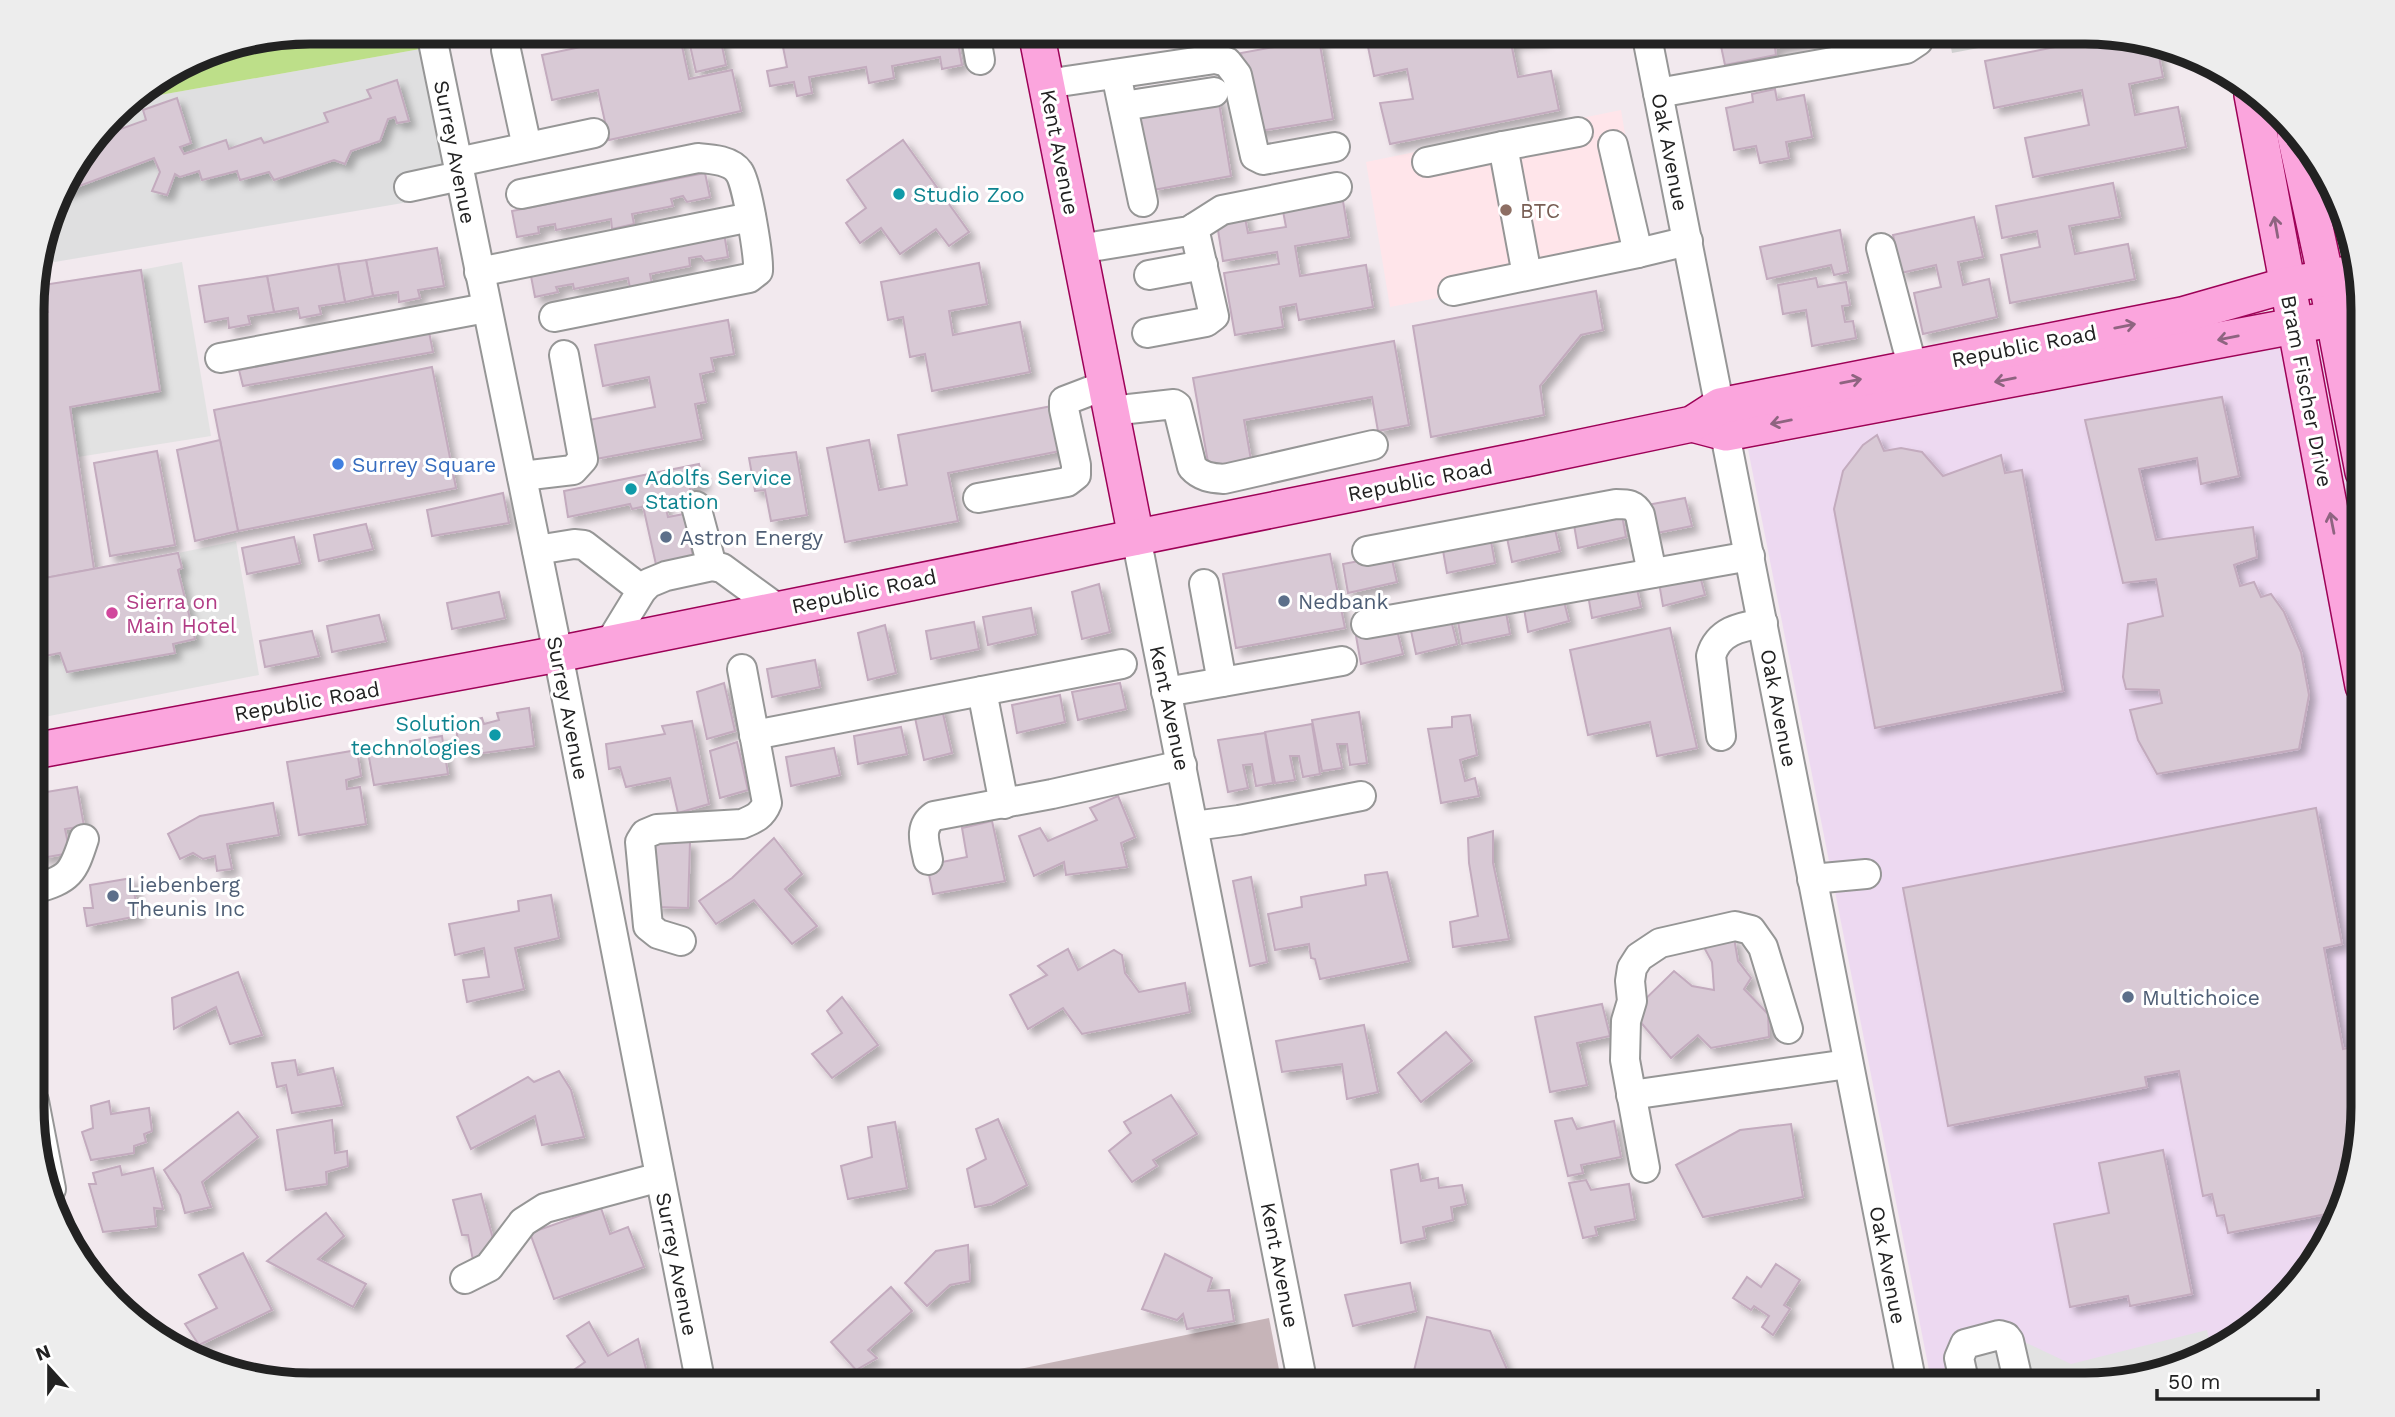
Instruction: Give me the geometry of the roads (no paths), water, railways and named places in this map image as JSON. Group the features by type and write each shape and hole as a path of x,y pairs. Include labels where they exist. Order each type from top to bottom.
{"main road":[{"name":"Kent Avenue","path":"1038,44 1136,537"},
{"name":"Bram Fischer Drive","path":"2254,104 2351,622"},
{"name":"Bram Fischer Drive","path":"2303,157 2343,275 2351,349"},
{"name":"Republic Road","path":"1713,421 1913,369 2182,315 2287,285 2343,275"},
{"name":"Republic Road","path":"44,749 558,654 1713,421 2348,316"}],"street":[{"name":"Surrey Avenue","path":"433,44 558,654 699,1373"},
{"path":"977,44 980,60"},
{"name":"Oak Avenue","path":"1648,44 1688,240 1713,421 1750,556 1910,1373"},
{"path":"1658,93 1906,49 1914,44"},
{"path":"506,50 527,147"},
{"path":"1046,84 1215,59 1227,62 1237,75 1255,156 1263,160 1335,147"},
{"path":"1116,74 1143,202"},
{"path":"1123,106 1214,92"},
{"path":"1427,162 1578,132"},
{"path":"409,187 527,147 594,133"},
{"path":"1613,145 1638,253"},
{"path":"1503,146 1527,275"},
{"path":"521,194 698,158 727,163 739,172 759,261 758,271 750,278 554,317"},
{"path":"1079,249 1194,228 1222,210 1337,187"},
{"path":"480,272 751,217"},
{"path":"1147,333 1206,322 1214,316 1194,228"},
{"path":"1452,291 1638,253 1688,240"},
{"path":"1881,248 1913,369"},
{"path":"1149,275 1203,265"},
{"path":"220,358 486,308"},
{"path":"522,476 573,470 583,459 564,355"},
{"path":"978,498 1067,482 1076,475 1064,401 1108,398 1174,404 1192,467 1199,474 1213,478 1224,479 1373,445"},
{"path":"1367,551 1616,503 1629,504 1637,508 1640,515 1652,573"},
{"path":"696,506 721,569 778,609"},
{"name":"Kent Avenue","path":"1136,537 1301,1373"},
{"path":"537,550 584,545 642,590"},
{"path":"1366,624 1750,556"},
{"path":"609,643 642,590 656,579 721,569"},
{"path":"1204,584 1222,682"},
{"path":"1721,736 1711,656 1714,645 1736,628 1763,623"},
{"path":"1167,692 1342,661"},
{"path":"754,735 1122,664"},
{"path":"681,941 657,934 648,926 640,842 645,834 657,829 742,824 755,819 763,812 767,803 742,669"},
{"path":"982,691 1004,804"},
{"path":"928,860 924,828 926,821 933,816 1004,804 1182,765"},
{"path":"1194,826 1361,796"},
{"path":"44,886 58,881 74,869 84,839"},
{"path":"1812,879 1866,874"},
{"path":"1645,1168 1625,1060 1626,1021 1632,1002 1630,982 1632,968 1639,957 1660,943 1735,926 1751,930 1763,947 1788,1030"},
{"path":"1631,1095 1848,1064"},
{"path":"465,1279 489,1267 523,1223 545,1208 660,1177"},
{"path":"1962,1373 1959,1358 1965,1344 1999,1335 2009,1341 2016,1373"}],"place":[{"name":"Studio Zoo","path":"899,194"},
{"name":"BTC","path":"1506,210"},
{"name":"Surrey Square","path":"338,464"},
{"name":"Adolfs Service Station","path":"631,489"},
{"name":"Astron Energy","path":"666,537"},
{"name":"Nedbank","path":"1284,601"},
{"name":"Sierra on Main Hotel","path":"112,613"},
{"name":"Solution technologies","path":"495,735"},
{"name":"Liebenberg Theunis Inc","path":"113,896"},
{"name":"Multichoice","path":"2128,997"}]}
